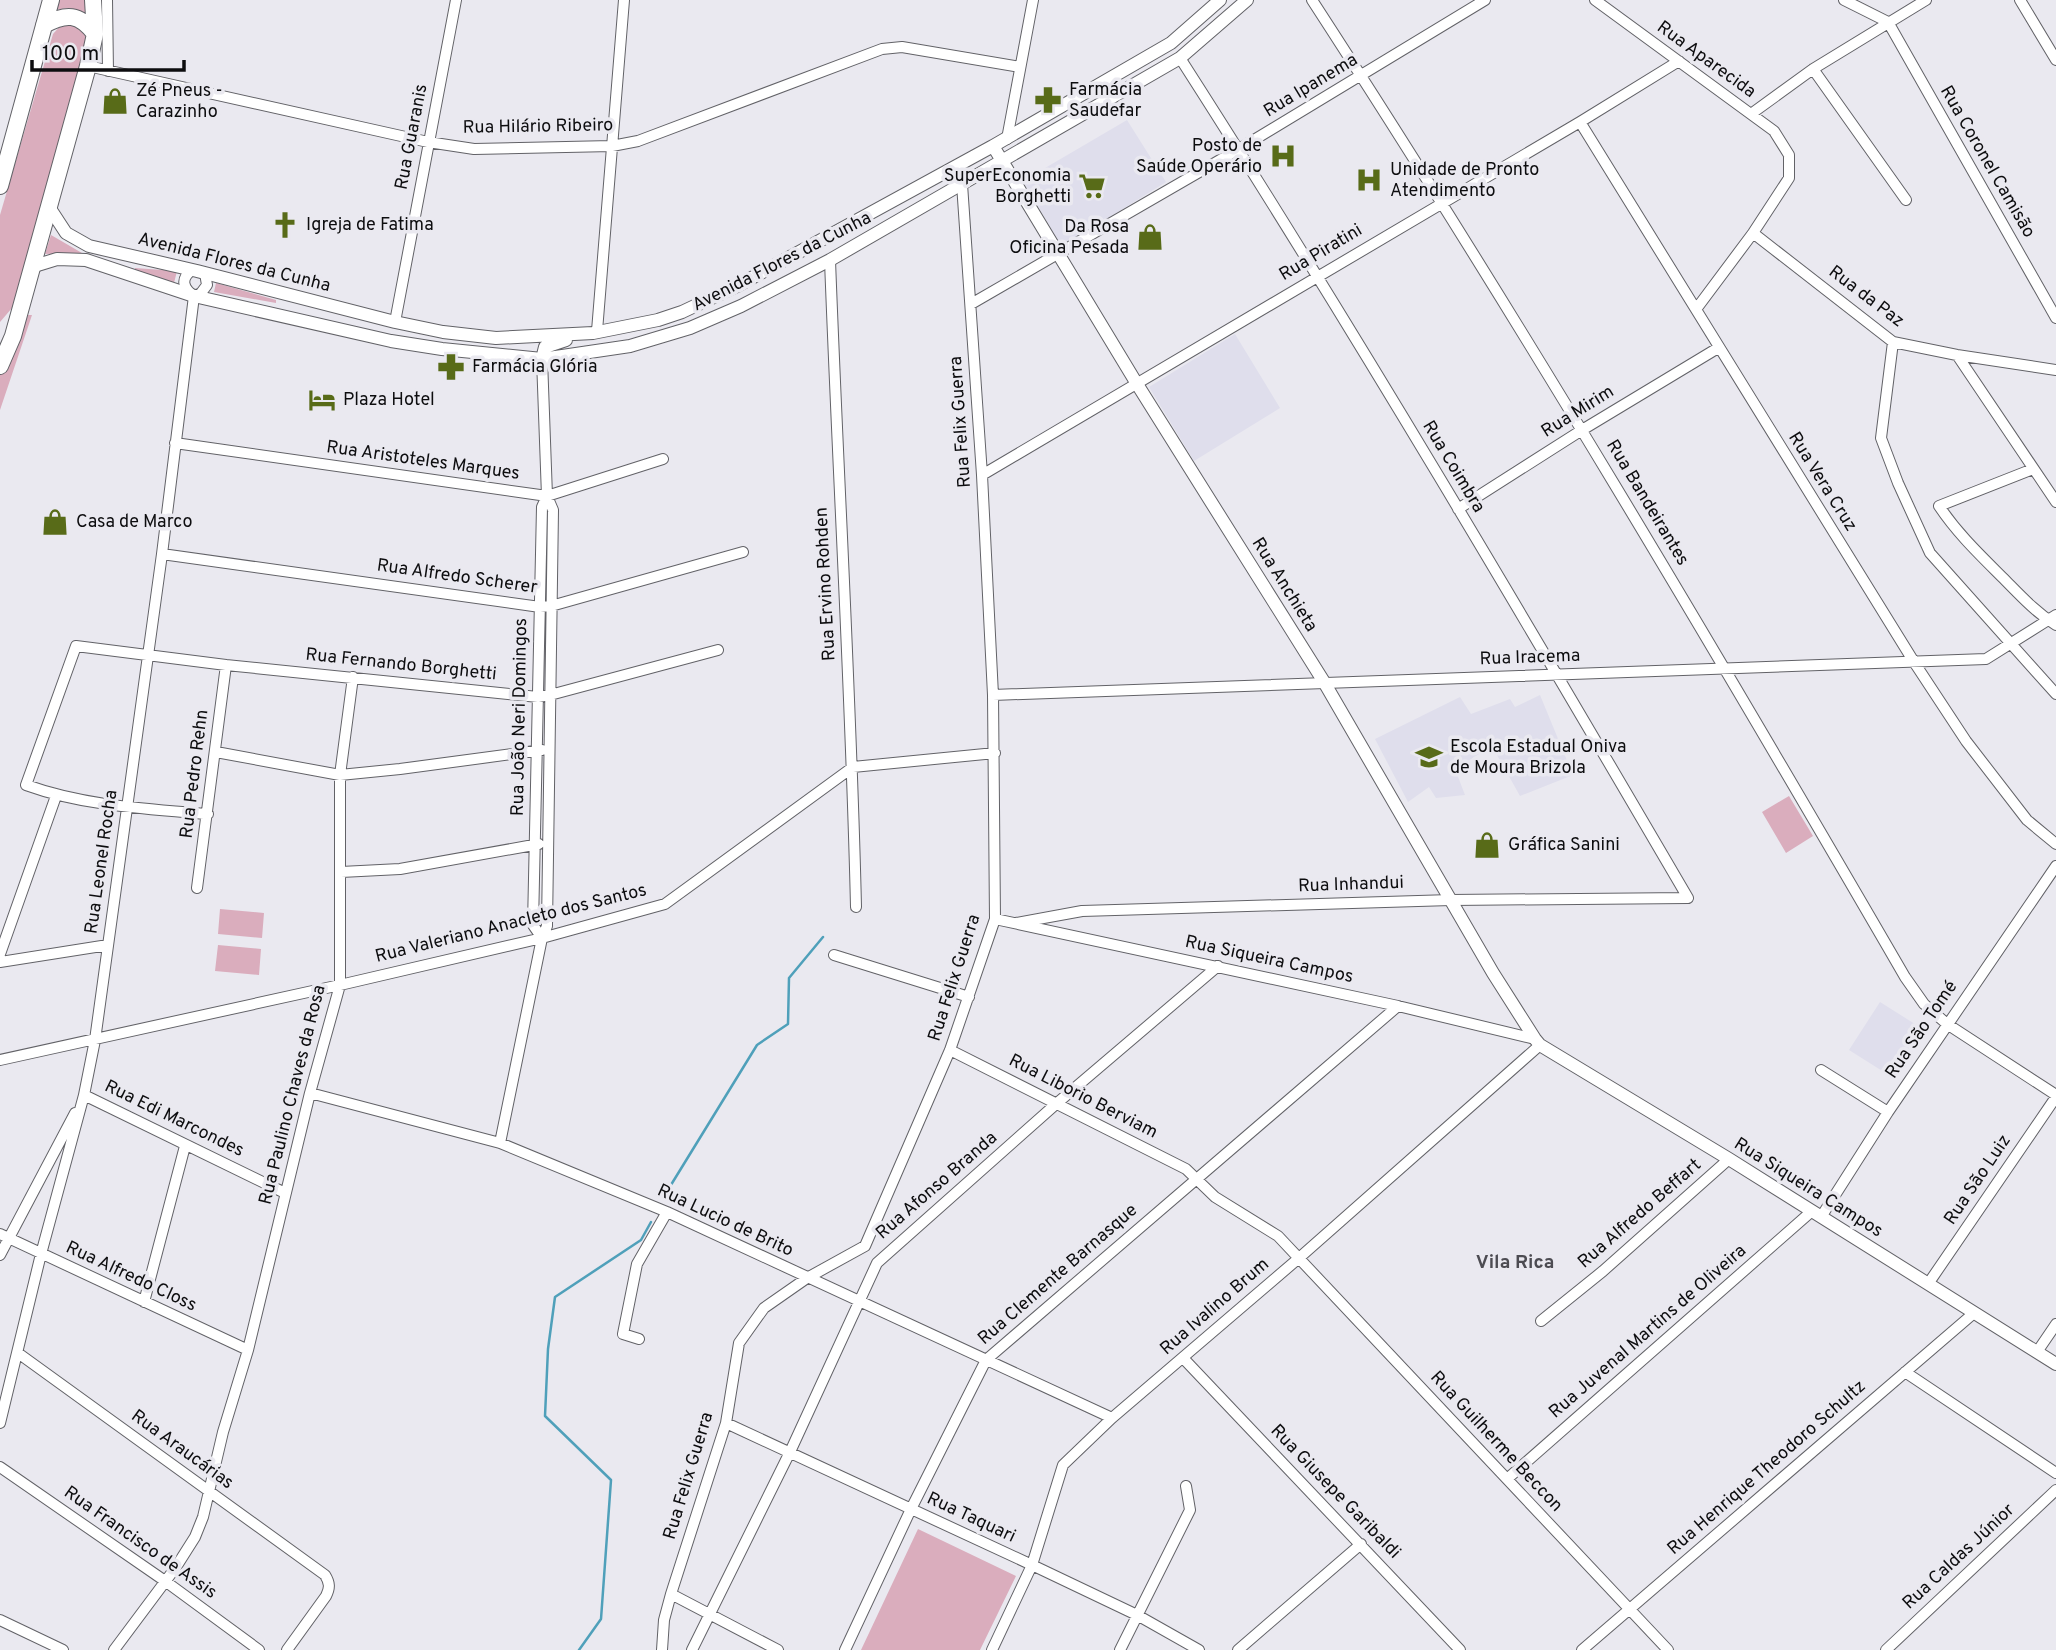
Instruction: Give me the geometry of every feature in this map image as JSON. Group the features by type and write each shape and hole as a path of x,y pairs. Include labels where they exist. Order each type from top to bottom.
{"highway":[{"path":"0,186 51,0"},
{"path":"0,366 13,336 88,66 95,34 93,0"},
{"path":"44,26 60,18 75,17 83,20 95,34"},
{"path":"0,328 17,320"}],"main road":[{"name":"Avenida Flores da Cunha","path":"49,207 66,233 89,246 395,322 496,338 597,331 658,320 709,300 825,240 1171,43 1220,0"},
{"name":"Avenida Flores da Cunha","path":"31,267 57,259 86,260 194,296 391,341 455,351 542,359 630,346 690,328 741,306 830,260 1180,58 1247,0"},
{"name":"Rua Anchieta","path":"993,146 1324,682 1451,900 1538,1042"},
{"path":"575,355 596,346 597,331"},
{"path":"542,359 545,347 578,334"},
{"name":"Rua Siqueira Campos","path":"1538,1042 2056,1364"}],"street":[{"path":"107,0 108,71"},
{"name":"Rua Guaranis","path":"395,322 456,0"},
{"path":"597,331 624,0"},
{"path":"1007,138 1033,0"},
{"name":"Rua Bandeirantes","path":"1312,0 1582,430 1726,668 1905,977 1924,1004 1947,1024 2056,1096"},
{"name":"Rua Ipanema","path":"971,304 1239,149 1485,0"},
{"name":"Rua Aparecida","path":"1595,0 1774,131 1789,155 1789,178 1754,233"},
{"path":"1844,0 1888,22"},
{"path":"1751,114 1813,69 1926,0"},
{"path":"2020,0 2056,60"},
{"name":"Rua Coronel Camisão","path":"1888,22 2056,318"},
{"name":"Rua Hilário Ribeiro","path":"88,66 428,142 474,149 611,146 638,141 883,49 902,47 1020,67"},
{"name":"Rua Coimbra","path":"1180,58 1239,149 1458,509 1688,898"},
{"name":"Rua Piratini","path":"982,475 1679,61"},
{"path":"1813,69 1906,200"},
{"name":"Rua Vera Cruz","path":"1580,122 1697,308 1718,348 1966,741 2027,820 2056,844"},
{"name":"Rua Felix Guerra","path":"662,1650 664,1619 671,1594 726,1423 739,1343 764,1308 807,1278 865,1246 950,1050 995,919 993,695 982,475 962,184"},
{"path":"1697,308 1754,233"},
{"name":"Rua da Paz","path":"1754,233 1894,342 2056,370"},
{"name":"Rua Ervino Rohden","path":"830,260 837,467 853,767 856,907"},
{"path":"198,271 207,285 201,293 194,296 187,291 184,282 185,277 198,271"},
{"name":"Rua Leonel Rocha","path":"0,1423 41,1254 84,1095 95,1040 162,554 194,296"},
{"path":"1894,342 1881,438 1930,553 2056,694"},
{"name":"Rua Mirim","path":"1458,509 1718,348"},
{"path":"1957,355 2056,502"},
{"name":"Rua João Neri Domingos","path":"542,359 547,496 552,510 538,697 533,925 542,938"},
{"name":"Rua Aristoteles Marques","path":"175,443 547,496 663,459"},
{"path":"2033,469 1939,506 1975,551 2037,612 2054,620"},
{"name":"Rua Alfredo Scherer","path":"162,554 546,607 743,552"},
{"name":"Rua João Neri Domingos","path":"500,1143 542,938 547,926 550,695 546,607"},
{"name":"Rua Iracema","path":"993,695 1986,659 2054,620"},
{"name":"Rua Fernando Borghetti","path":"56,796 26,785 76,646 148,653 226,665 538,697 718,650"},
{"name":"Rua Pedro Rehn","path":"197,888 226,665"},
{"name":"Rua Paulino Chaves da Rosa","path":"114,1650 195,1538 203,1517 223,1432 248,1350 310,1093 340,985 340,775 352,677"},
{"path":"216,752 340,775 549,750"},
{"path":"853,767 995,753"},
{"name":"Rua Valeriano Anacleto dos Santos","path":"0,1060 542,938 664,904 853,767"},
{"path":"0,954 56,796 127,807 208,814"},
{"path":"341,872 400,869 548,843"},
{"name":"Rua São Tomé","path":"1816,1214 2056,866"},
{"name":"Rua Inhandui","path":"1016,923 1082,911 1451,900 1688,898"},
{"name":"Rua Siqueira Campos","path":"995,919 1398,1006 1538,1042"},
{"path":"0,962 108,945"},
{"path":"834,955 969,996"},
{"name":"Rua Afonso Branda","path":"692,1650 790,1452 877,1263 1056,1104 1218,966"},
{"name":"Rua Clemente Barnasque","path":"845,1650 911,1509 986,1360 1398,1006"},
{"name":"Rua Ivalino Brum","path":"992,1650 1032,1565 1063,1465 1112,1418 1299,1258 1538,1042"},
{"name":"Rua Liborio Berviam","path":"950,1050 1186,1169 1215,1198 1278,1236 1299,1258"},
{"path":"1821,1070 1888,1111"},
{"name":"Rua Lucio de Brito","path":"310,1093 500,1143 667,1212 1112,1418"},
{"path":"0,1255 4,1236 84,1095"},
{"name":"Rua Edi Marcondes","path":"84,1095 285,1194"},
{"name":"Rua São Luiz","path":"1928,1284 2056,1096"},
{"path":"144,1302 184,1146"},
{"name":"Rua Alfredo Beffart","path":"1541,1321 1603,1271 1729,1159"},
{"path":"639,1339 623,1334 637,1264 667,1212"},
{"name":"Rua Juvenal Martins de Oliveira","path":"1507,1479 1816,1214"},
{"name":"Rua Alfredo Closs","path":"4,1236 248,1350"},
{"name":"Rua Guilherme Beccon","path":"1299,1258 1668,1650"},
{"name":"Rua Henrique Theodoro Schultz","path":"1582,1650 1974,1313"},
{"path":"2037,1352 2056,1324"},
{"name":"Rua Araucárias","path":"18,1353 325,1575 329,1580 326,1596 287,1650"},
{"name":"Rua Giusepe Garibaldi","path":"1183,1358 1460,1650"},
{"path":"1905,1373 2056,1473"},
{"name":"Rua Taquari","path":"726,1423 1137,1615 1199,1650"},
{"name":"Rua Francisco de Assis","path":"0,1467 165,1581 259,1650"},
{"path":"1120,1650 1190,1510 1186,1486"},
{"name":"Rua Caldas Júnior","path":"1886,1650 2056,1490"},
{"path":"1238,1650 1361,1544"},
{"path":"671,1594 778,1650"},
{"path":"0,1620 63,1650"}],"shaded area":[{"path":"56,0 86,0 87,13 69,8 53,10"},
{"path":"62,24 76,25 84,31 87,54 12,308 0,322 0,215 53,34"},
{"path":"1127,120 1166,182 1062,247 1023,181"},
{"path":"51,235 82,253 45,254"},
{"path":"135,268 177,271 174,283 135,271"},
{"path":"216,283 276,300 276,303 214,292"},
{"path":"28,315 32,315 0,410 0,375 16,346"},
{"path":"1235,334 1280,408 1194,461 1149,387"},
{"name":"Escola Estadual Oniva de Moura Brizola","path":"1540,695 1573,775 1520,796 1492,746 1455,769 1465,795 1436,798 1429,787 1408,802 1375,739 1460,697 1471,714 1510,699 1515,707"},
{"path":"1789,796 1813,836 1786,853 1762,812"},
{"path":"220,909 264,913 262,938 218,934"},
{"path":"218,945 261,949 259,975 215,971"},
{"path":"1880,1002 1926,1031 1895,1079 1849,1050"},
{"path":"918,1529 1016,1576 980,1650 861,1650"}],"waterway":[{"path":"666,1193 757,1045 788,1024 789,978 823,937"},
{"path":"579,1650 601,1619 611,1480 545,1416 548,1349 555,1297 641,1240 651,1222"}],"place":[{"name":"Farmácia Saudefar","path":"1048,100"},
{"name":"Zé Pneus - Carazinho","path":"115,101"},
{"name":"Posto de Saúde Operário","path":"1283,156"},
{"name":"Unidade de Pronto Atendimento","path":"1369,180"},
{"name":"SuperEconomia Borghetti","path":"1092,186"},
{"name":"Igreja de Fatima","path":"285,225"},
{"name":"Da Rosa Oficina Pesada","path":"1150,237"},
{"name":"Farmácia Glória","path":"451,367"},
{"name":"Plaza Hotel","path":"322,400"},
{"name":"Casa de Marco","path":"55,522"},
{"name":"Escola Estadual Oniva de Moura Brizola","path":"1429,757"},
{"name":"Gráfica Sanini","path":"1487,845"}],"district":[{"name":"Vila Rica","path":"1515,1263"}]}
